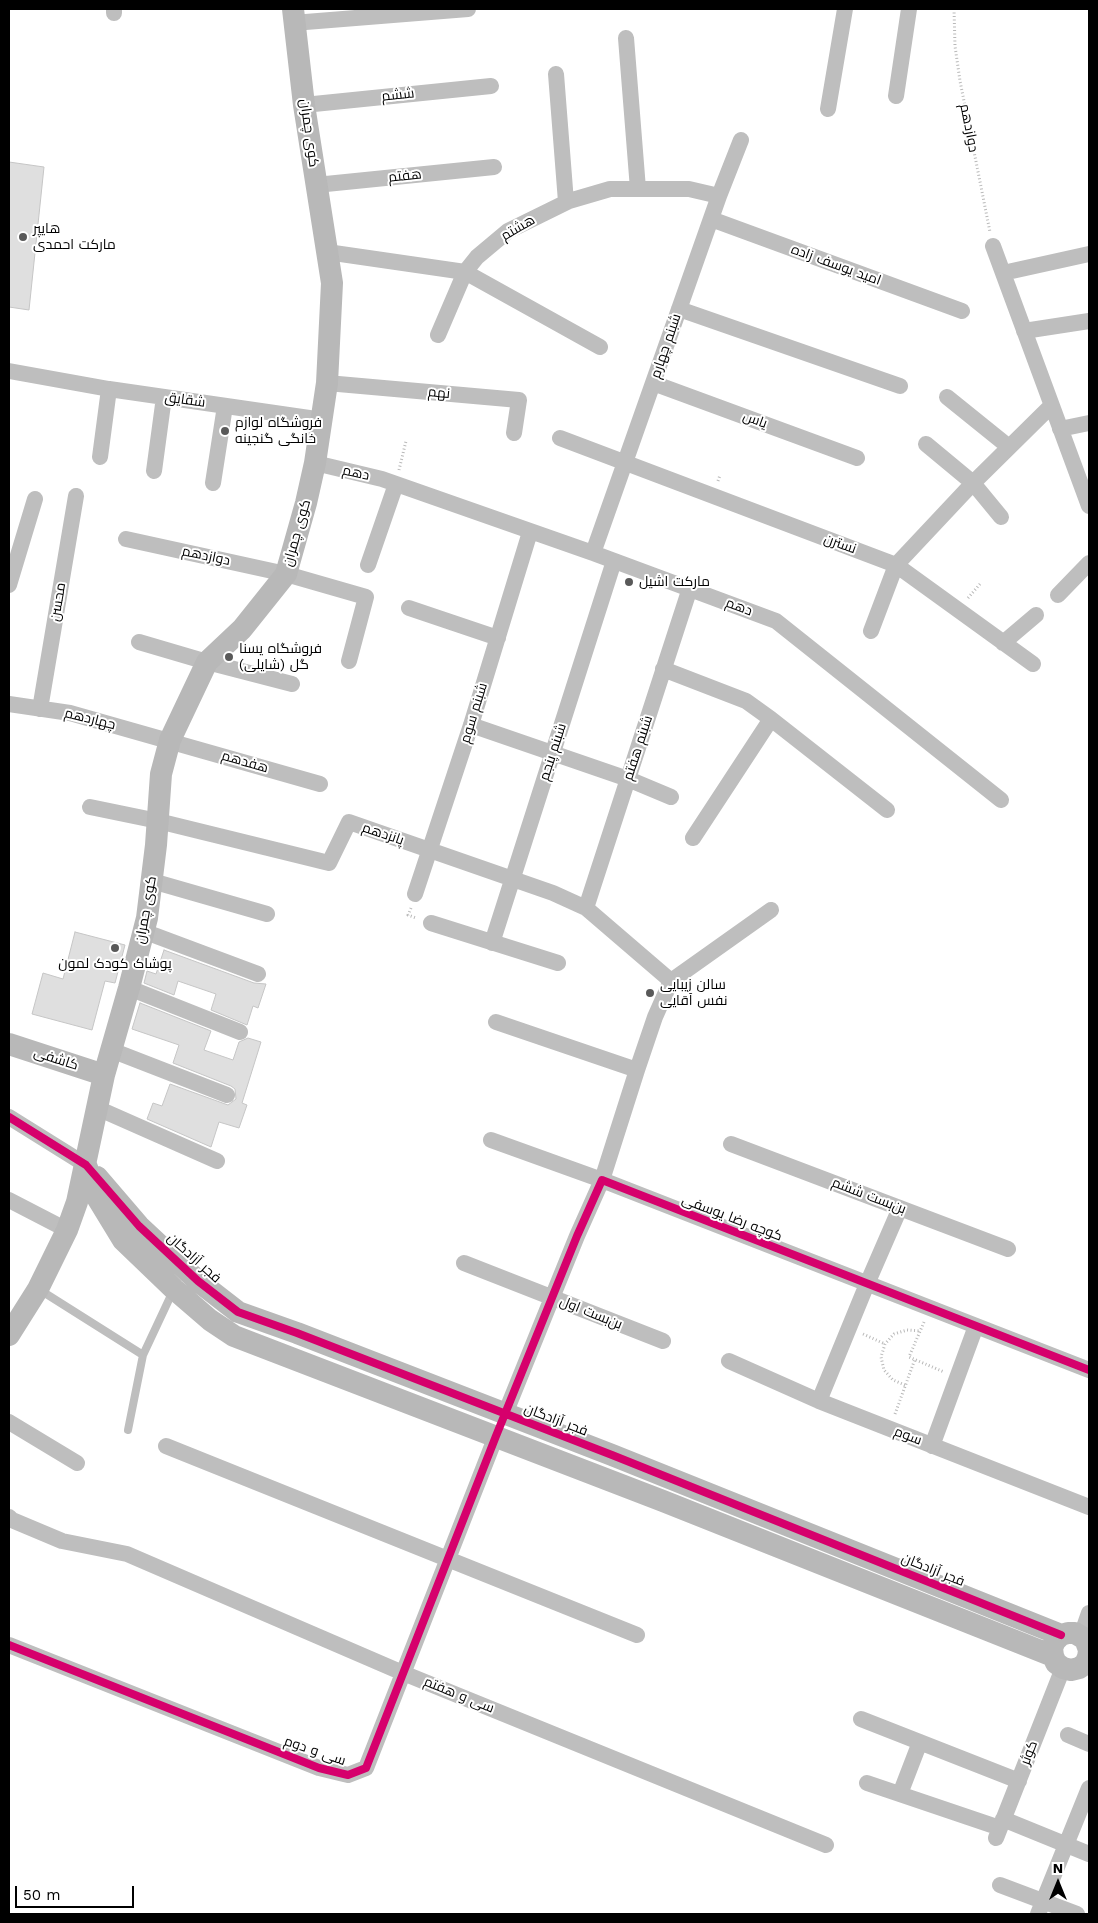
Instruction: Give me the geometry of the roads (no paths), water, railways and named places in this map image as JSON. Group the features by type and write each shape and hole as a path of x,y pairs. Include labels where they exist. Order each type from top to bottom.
{"street":[{"path":"293,16 468,9"},
{"path":"828,109 845,9"},
{"path":"896,96 909,9"},
{"name":"کوی چمران","path":"12,1323 38,1289 67,1230 77,1202 104,1075 144,931 152,881 161,774 170,740 207,662 242,629 286,574 315,464 327,383 332,283 304,105 293,16"},
{"path":"626,38 638,188"},
{"path":"556,74 566,202"},
{"name":"ششم","path":"304,105 491,86"},
{"name":"شبنم چهارم","path":"593,553 710,219 741,140"},
{"name":"هفتم","path":"316,185 494,167"},
{"name":"هشتم","path":"438,335 465,272 477,256 508,231 566,202 610,188 689,188 719,196"},
{"name":"امید یوسف زاده","path":"710,219 962,311"},
{"path":"993,246 1089,506"},
{"path":"327,252 465,272 600,347"},
{"path":"1003,273 1089,254"},
{"path":"679,309 900,386"},
{"path":"1024,331 1089,321"},
{"name":"شقایق","path":"9,372 109,389 323,420"},
{"name":"نهم","path":"327,383 519,400 514,433"},
{"name":"یاس","path":"653,383 857,458"},
{"path":"100,457 109,389"},
{"path":"154,471 164,397"},
{"path":"947,397 1009,446"},
{"path":"213,483 224,406"},
{"path":"871,631 896,565 973,482 1051,406"},
{"path":"1060,429 1089,423"},
{"name":"نسترن","path":"560,438 896,565 1033,664"},
{"path":"926,444 973,482 1001,517"},
{"name":"دهم","path":"315,464 382,479 593,553 776,621 1001,800"},
{"path":"368,565 396,484"},
{"name":"محسن","path":"40,709 76,496"},
{"path":"9,585 35,499"},
{"name":"شبنم سوم","path":"416,894 471,725 530,532"},
{"name":"دوازدهم","path":"126,539 286,574 366,597 349,661"},
{"name":"شبنم پنجم","path":"492,943 614,561"},
{"path":"1058,595 1089,563"},
{"name":"شبنم هفتم","path":"586,908 690,588"},
{"path":"409,608 498,638"},
{"path":"1004,643 1036,615"},
{"path":"139,642 292,684"},
{"path":"663,669 746,701 887,810"},
{"name":"چهاردهم","path":"9,704 70,713 170,740"},
{"path":"693,838 771,719"},
{"path":"471,725 628,779 671,797"},
{"name":"هفدهم","path":"170,740 320,784"},
{"name":"پانزدهم","path":"90,807 158,821 329,862 349,822 552,893 586,908 671,981"},
{"path":"152,881 267,914"},
{"path":"496,1436 602,1180 636,1070 655,1016 671,981 771,910"},
{"path":"431,923 558,963"},
{"path":"144,931 258,974"},
{"path":"129,988 240,1032"},
{"path":"496,1022 636,1070"},
{"name":"کاشفی","path":"9,1044 104,1075"},
{"path":"111,1050 227,1095"},
{"path":"96,1108 217,1161"},
{"path":"9,1116 86,1165"},
{"name":"کوچه رضا یوسفی","path":"491,1140 602,1180 1089,1370"},
{"name":"بن‌بست ششم","path":"731,1144 1008,1249"},
{"name":"فجر آزادگان","path":"86,1165 98,1199 131,1233 174,1289 210,1320 234,1336 872,1583 1078,1652"},
{"path":"9,1200 67,1230"},
{"path":"819,1401 900,1208"},
{"name":"فجر آزادگان","path":"131,1233 238,1312 802,1530 1078,1652"},
{"name":"بن‌بست اول","path":"464,1263 663,1341"},
{"path":"932,1446 976,1326"},
{"name":"سوم","path":"729,1361 819,1401 1089,1507"},
{"path":"9,1422 77,1463"},
{"name":"سی و دوم","path":"9,1645 319,1768 348,1775 366,1768 496,1436"},
{"path":"166,1446 636,1635"},
{"name":"سی و هفتم","path":"9,1517 62,1541 127,1554 403,1673 826,1845"},
{"path":"1078,1652 1089,1613"},
{"name":"کوثر","path":"1000,1829 1019,1781 1078,1652"},
{"path":"861,1719 1019,1781"},
{"path":"1068,1735 1089,1744"},
{"path":"900,1794 920,1742"},
{"path":"867,1783 1000,1829 1067,1845 1089,1854"},
{"path":"1041,1908 1089,1788"},
{"path":"1000,1885 1041,1908 1077,1914"}],"lane":[{"path":"38,1289 143,1355"},
{"path":"128,1430 143,1355 174,1289"}],"place":[{"name":"هایپر مارکت احمدی","path":"23,237"},
{"name":"فروشگاه لوازم خانگی گنجینه","path":"225,431"},
{"name":"مارکت اشیل","path":"629,582"},
{"name":"فروشگاه یسنا گل (شایلی)","path":"229,657"},
{"name":"پوشاک کودک لمون","path":"115,948"},
{"name":"سالن زیبایی نفس آقایی","path":"650,993"}]}
